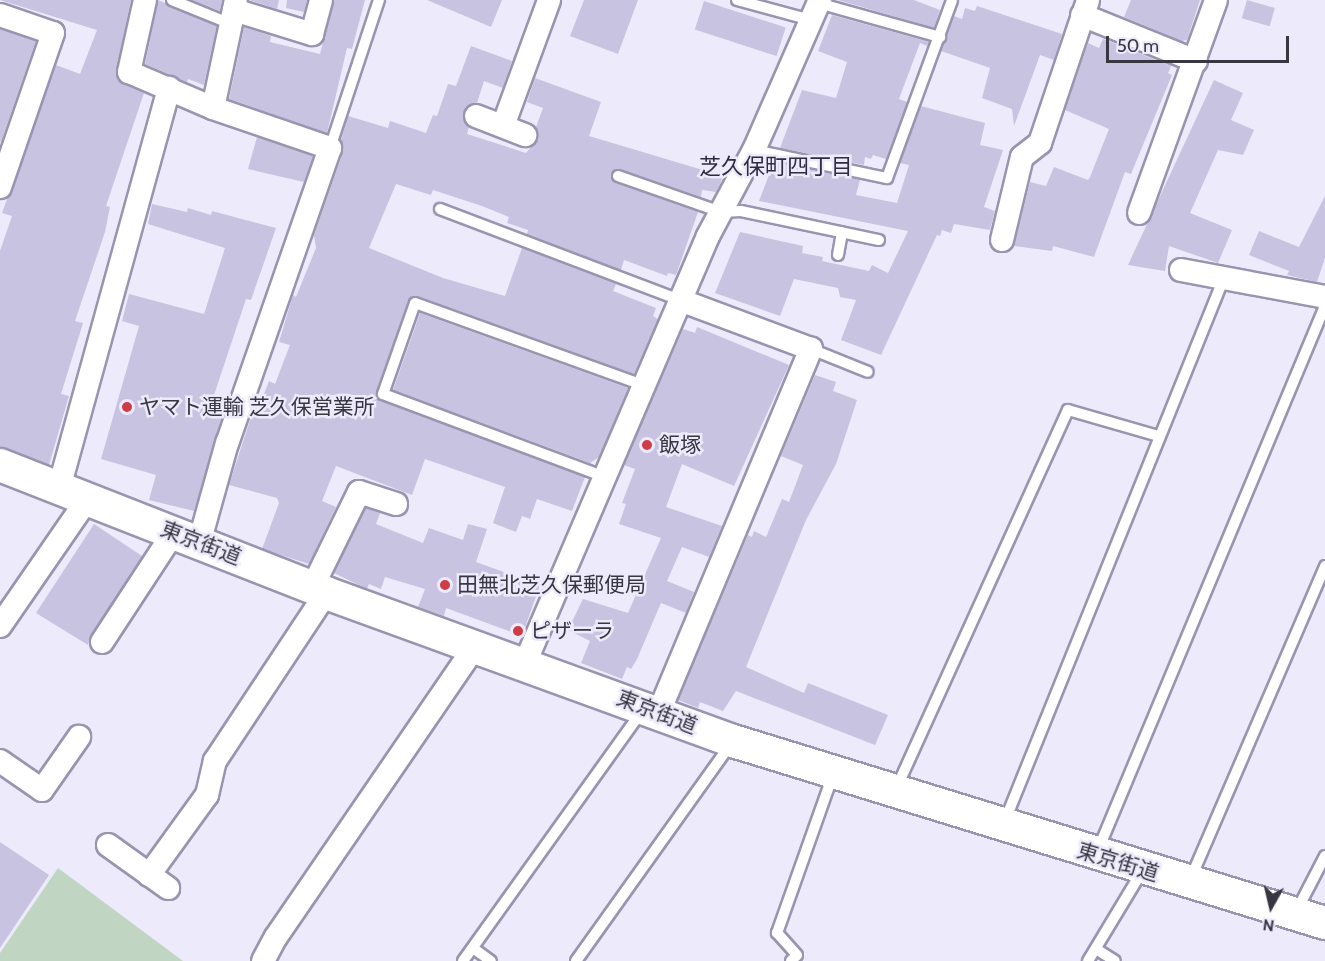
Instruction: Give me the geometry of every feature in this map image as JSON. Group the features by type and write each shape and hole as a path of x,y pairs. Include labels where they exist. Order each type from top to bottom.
{"street":[{"path":"102,642 187,537 227,443 330,148 213,108 129,72 145,0"},
{"path":"213,108 234,11 312,34 321,0"},
{"path":"503,126 549,0"},
{"path":"1139,213 1196,61 1216,0"},
{"path":"525,663 680,300 721,212 754,150 816,8"},
{"path":"1002,240 1022,157 1040,143 1085,8 1196,61"},
{"path":"0,15 53,33 0,187"},
{"path":"58,488 170,88"},
{"path":"476,116 525,135"},
{"path":"1181,270 1325,297"},
{"path":"652,710 811,349 680,300"},
{"name":"東京街道","path":"0,465 319,590 474,648 525,663 733,741 1096,856 1325,923"},
{"path":"149,874 207,795 215,761 319,590 358,492 396,504"},
{"path":"0,626 87,500"},
{"path":"263,961 276,937 474,648"},
{"path":"0,761 42,790 79,737"},
{"path":"108,845 168,888"}],"lane":[{"path":"172,0 234,11"},
{"path":"330,148 379,0"},
{"path":"737,0 816,8 940,37"},
{"path":"754,150 887,178 952,0"},
{"path":"618,177 721,212 741,211 879,240"},
{"path":"440,209 680,300"},
{"path":"838,255 842,232"},
{"path":"1003,827 1158,436 1224,278"},
{"path":"605,477 383,394 415,303 643,385"},
{"path":"1096,856 1325,306"},
{"path":"811,349 867,372"},
{"path":"894,793 1068,410 1158,436"},
{"path":"1188,883 1320,592 1325,566"},
{"path":"463,961 652,710"},
{"path":"576,961 733,741"},
{"path":"791,961 797,954 777,933 833,774"},
{"path":"1295,915 1325,856"},
{"path":"1088,961 1143,870"},
{"path":"473,948 491,961"},
{"path":"1096,949 1115,961"}],"green space":[{"path":"58,868 183,961 0,961 0,953"}],"building":[{"path":"0,0 131,0 116,75 123,84 144,93 106,206 110,207 105,232 75,321 83,323 61,394 69,396 49,465 0,447 0,251 12,216 2,213 56,65 80,74 97,30"},
{"path":"158,0 217,26 204,85 188,79 187,82 145,64"},
{"path":"192,0 222,0 220,11"},
{"path":"249,0 279,0 277,9"},
{"path":"287,0 307,0 304,12 286,8"},
{"path":"334,0 365,0 352,49 347,48 327,133 229,99 244,27 271,36 270,42 320,54"},
{"path":"427,0 502,0 491,27"},
{"path":"584,0 638,0 618,54 570,36"},
{"path":"838,0 914,0 940,10 934,28"},
{"path":"1131,0 1200,0 1187,40 1182,41 1124,17"},
{"path":"1247,0 1275,8 1270,26 1242,18"},
{"path":"704,1 786,28 777,56 695,30"},
{"path":"977,6 1062,34 1054,60 1040,55 1014,126 1012,109 982,98 990,68 941,51 954,16 962,19 965,8 975,11"},
{"path":"832,15 929,42 927,46 920,43 899,99 907,102 886,159 873,155 871,159 865,157 864,165 780,148 802,90 836,98 847,62 818,51"},
{"path":"0,29 36,41 1,142 0,141"},
{"path":"1103,39 1171,66 1168,73 1172,75 1131,174 1125,172 1094,257 1053,246 1052,251 1014,246 1030,182 1046,186 1054,167 1088,180 1090,177 1109,129 1065,110 1088,43 1099,48"},
{"path":"471,46 512,61 503,88 484,81 477,103 464,111 463,119 469,127 467,134 526,153 537,140 536,127 543,108 527,102 535,78 601,102 589,136 723,176 719,186 716,192 702,190 701,197 620,169 611,173 616,183 698,212 676,275 668,273 667,276 624,260 621,270 527,234 528,230 507,223 509,217 482,206 433,190 431,195 396,184 369,248 443,278 505,296 522,248 616,284 613,291 656,308 653,316 658,319 634,374 418,296 411,297 376,392 377,398 585,477 572,511 537,499 530,519 522,516 516,532 493,523 505,487 425,459 412,495 336,466 322,501 336,507 309,564 262,549 279,503 277,498 229,485 254,408 258,409 269,381 275,384 290,345 279,342 293,295 296,297 316,248 314,235 343,152 341,140 348,116 388,128 390,121 426,133 433,115 437,116 448,84 456,86"},
{"path":"1214,80 1243,93 1231,120 1254,130 1243,155 1218,150 1190,213 1232,230 1218,263 1169,246 1165,271 1128,265"},
{"path":"921,106 985,123 980,145 1003,150 984,207 995,211 990,230 954,224 951,233 942,230 940,236 937,235 881,355 841,340 856,300 840,297 838,288 794,279 780,316 715,293 740,232 803,246 802,253 823,257 822,261 869,271 872,265 888,273 908,231 759,201 774,162 860,180 856,195 897,203 909,165 900,163"},
{"path":"257,137 313,156 304,182 248,169"},
{"path":"1325,196 1325,258 1317,282 1287,275 1289,271 1249,255 1259,231 1299,247"},
{"path":"152,204 187,212 188,208 211,215 212,211 276,228 251,300 246,299 214,395 228,400 194,511 149,500 156,475 101,459 139,326 122,321 129,294 204,314 225,248 148,224"},
{"path":"420,313 628,388 599,457 590,463 393,390"},
{"path":"697,327 789,365 734,486 682,464 666,507 722,526 709,557 682,547 667,581 694,592 686,613 661,603 637,659 631,669 627,667 622,679 581,663 590,641 568,630 583,599 628,613 661,538 619,524 626,504 622,503 635,469 624,465 683,329 695,333"},
{"path":"815,375 836,382 833,391 857,400 836,464 806,520 746,667 804,693 808,683 888,715 875,745 736,691 723,711 700,702 698,708 678,700 748,535 752,537 754,531 766,537 782,499 789,502 803,465 781,456"},
{"path":"366,508 380,513 376,524 423,543 429,528 463,540 468,524 487,529 476,562 540,585 522,636 446,608 444,616 418,607 425,589 385,577 381,589 369,584 367,589 334,573"},
{"path":"94,524 142,556 91,635 88,645 36,613"},
{"path":"0,842 49,875 0,948"}],"place":[{"name":"ヤマト運輸 芝久保営業所","path":"127,407"},
{"name":"飯塚","path":"647,445"},
{"name":"田無北芝久保郵便局","path":"445,585"},
{"name":"ピザーラ","path":"518,631"}],"district":[{"name":"芝久保町四丁目","path":"776,167"}]}
